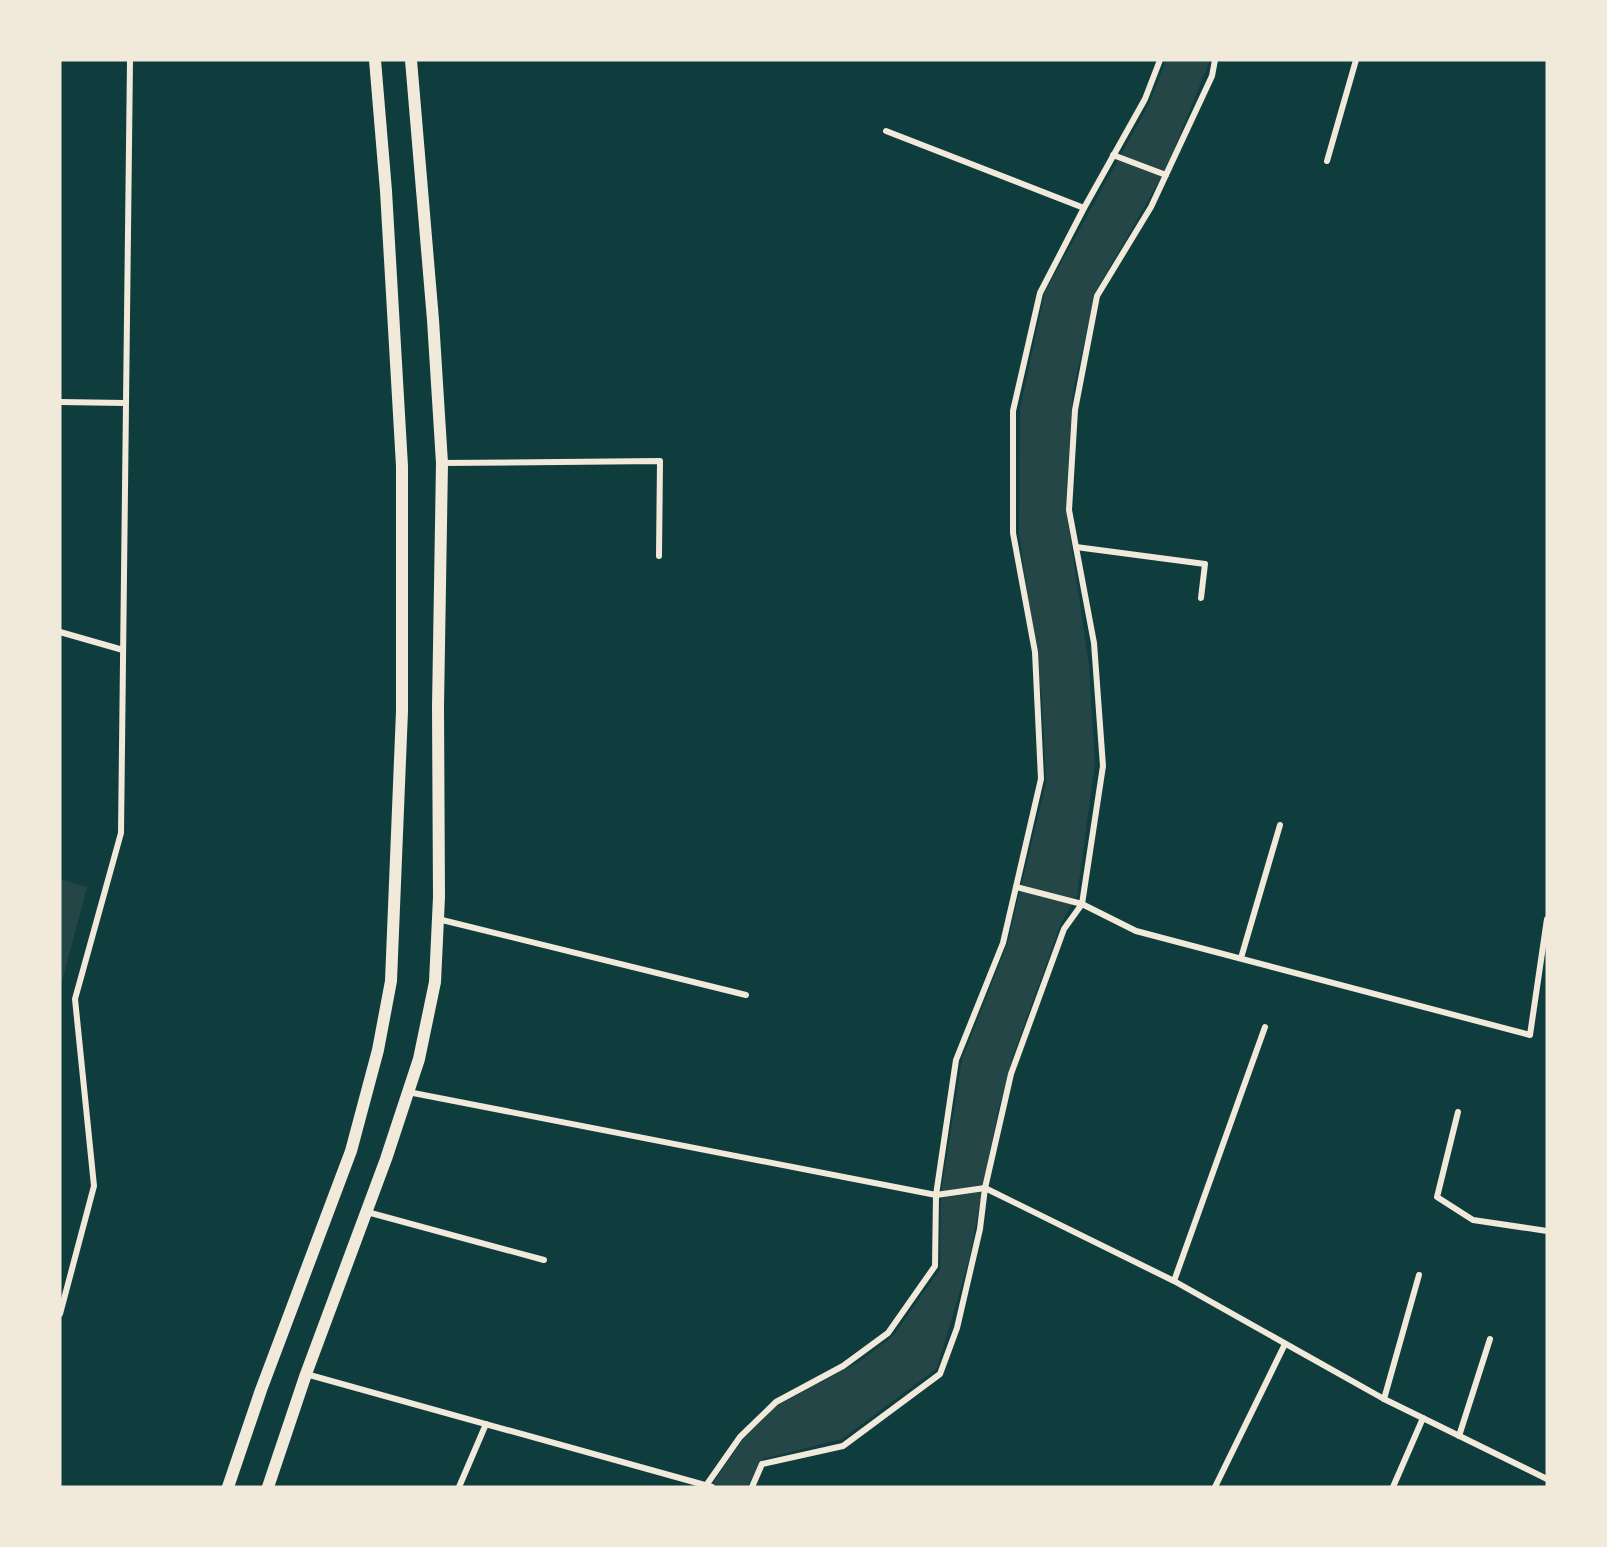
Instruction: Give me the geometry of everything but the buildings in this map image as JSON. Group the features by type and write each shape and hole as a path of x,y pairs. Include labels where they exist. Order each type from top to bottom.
{"main road":[{"path":"228,1487 261,1390 351,1151 378,1050 391,981 402,711 402,466 386,191 375,60"},
{"path":"268,1487 419,1059 435,982 438,919 442,463 434,320 411,60"}],"street":[{"path":"60,1314 93,1186 75,999 121,833 130,60"},
{"path":"306,1374 708,1486 740,1437 776,1402 843,1366 888,1333 935,1266 936,1195 956,1060 1004,943 1041,779 1035,652 1013,533 1013,411 1040,292 1145,99 1160,60"},
{"path":"752,1487 762,1464 843,1446 940,1374 960,1317 980,1229 985,1188 1011,1074 1064,929 1082,904 1103,766 1094,643 1070,510 1075,410 1097,296 1152,207 1212,76 1215,60"},
{"path":"1327,161 1356,60"},
{"path":"885,131 1084,208"},
{"path":"1113,155 1166,175"},
{"path":"60,402 125,403"},
{"path":"442,463 660,461 659,556"},
{"path":"1076,547 1205,564 1201,598"},
{"path":"60,632 123,650"},
{"path":"1241,958 1280,825"},
{"path":"1016,887 1082,904 1136,931 1530,1035 1547,919"},
{"path":"438,919 746,995"},
{"path":"1174,1281 1265,1027"},
{"path":"408,1092 936,1195 985,1188 1174,1281 1384,1399 1547,1479"},
{"path":"1458,1112 1437,1197 1473,1220 1547,1231"},
{"path":"366,1211 544,1260"},
{"path":"1384,1399 1419,1275"},
{"path":"1459,1436 1490,1339"},
{"path":"1215,1487 1285,1344"},
{"path":"1393,1487 1423,1418"},
{"path":"459,1487 486,1424"}],"shaded area":[{"path":"1166,60 1210,60 1166,169 1096,291 1073,390 1066,508 1089,666 1095,763 1077,896 1061,923 1013,1056 998,1111 969,1260 937,1368 842,1439 763,1459 747,1487 710,1487 744,1438 778,1405 859,1362 894,1335 940,1269 941,1193 962,1059 1007,945 1046,783 1042,699 1019,532 1020,409 1045,292 1149,104"},
{"path":"60,879 87,887 60,989"}]}
